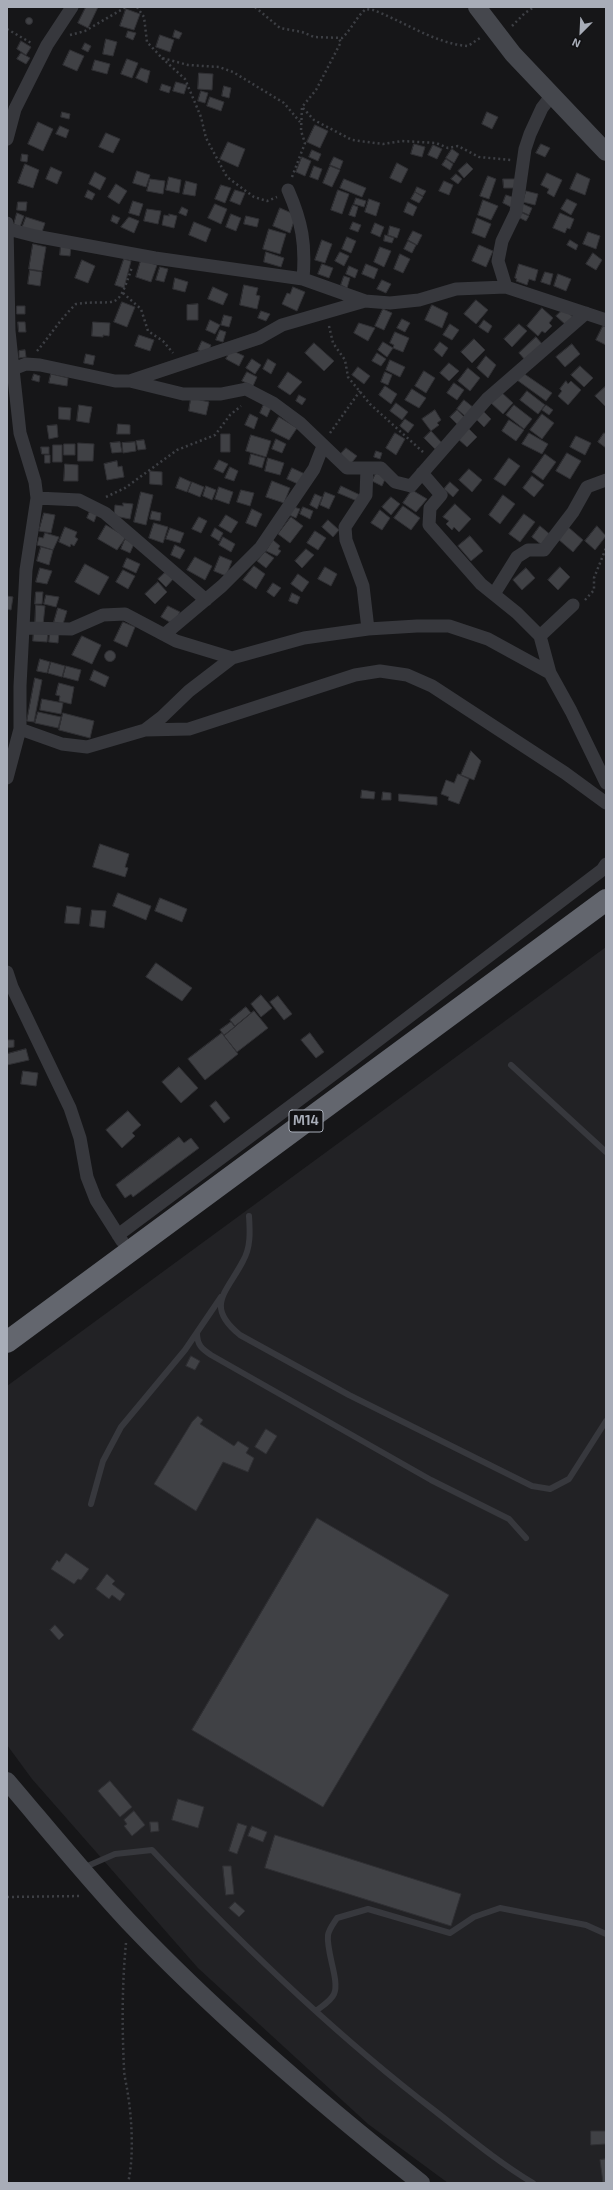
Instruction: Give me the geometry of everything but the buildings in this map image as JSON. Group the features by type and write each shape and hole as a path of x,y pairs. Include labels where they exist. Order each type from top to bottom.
{"highway":[{"name":"M14","path":"7,1342 124,1243 606,900"}],"street":[{"path":"7,139 15,109 47,45 72,7"},
{"path":"477,7 513,54 606,152"},
{"path":"506,287 498,261 502,241 516,212 523,161 530,134 542,108 552,95"},
{"path":"288,190 302,225 305,255 303,279"},
{"path":"7,778 20,729 20,686 26,570 37,498 35,482 20,433 13,369 7,285 8,226 35,236 137,254 303,279 365,301 390,303 419,300 456,290 506,287 606,320"},
{"path":"130,381 259,338 282,325 365,301"},
{"path":"13,369 26,364 115,381 130,381 183,394 221,394 246,389 269,401 300,423 347,468 381,468 395,482 411,486 487,399 586,313"},
{"path":"165,634 206,600 261,547 314,469 323,446"},
{"path":"367,468 366,495 345,527 346,540 363,586 368,629"},
{"path":"422,473 442,495 430,508 429,525 481,584 517,613 540,636 550,672 571,710 606,783"},
{"path":"494,594 517,558 528,550 544,550 573,512 587,487 606,480"},
{"path":"37,498 79,500 105,513 206,600"},
{"path":"540,636 573,605"},
{"path":"24,628 71,629 102,615 126,614 176,641 232,658"},
{"path":"145,730 162,717 189,691 232,658 304,638 368,629 448,626 488,639 550,672"},
{"path":"20,729 62,744 87,747 145,730 189,729 355,675 380,671 407,675 432,686 565,773 606,802"},
{"path":"7,972 12,988 70,1108 80,1138 87,1177 96,1200 124,1243 335,1073 602,870 606,864"},
{"path":"7,1781 105,1896 129,1921 262,2050 355,2130 421,2183"}],"lane":[{"path":"511,1065 606,1152"},
{"path":"91,1504 103,1461 121,1427 186,1350 244,1260 249,1245 249,1216"},
{"path":"222,1296 221,1310 227,1325 240,1335 349,1395 532,1486 550,1489 569,1479 606,1421"},
{"path":"197,1333 197,1342 211,1355 431,1480 509,1519 526,1538"},
{"path":"81,1868 115,1854 152,1850 198,1898 316,2011 397,2082 510,2169 533,2183"},
{"path":"316,2011 332,1998 335,1992 335,1977 330,1964 328,1934 337,1918 368,1909 450,1933 474,1917 500,1908 586,1925 606,1934"}],"path":[{"path":"137,7 144,17 147,42 185,80 201,117 206,138 227,177 254,197 266,201 280,196 288,190 293,170 305,143 301,123 302,107 325,75 341,42 338,38"},
{"path":"255,7 280,28 302,32 314,37 338,38 342,38 349,32 361,13 366,9 373,10 436,38 461,46 468,46 495,30 510,28 525,13 534,7"},
{"path":"162,58 188,65 219,67 233,72 284,103 301,123"},
{"path":"302,107 314,120 352,140 383,144 402,141 436,143 448,148 458,146 478,157 523,161"},
{"path":"26,364 53,333 65,314 76,304 110,304 116,302 123,293 137,254"},
{"path":"123,293 141,309 148,331 163,341 181,364"},
{"path":"326,313 333,343 345,360 348,377 370,404 433,462"},
{"path":"323,446 344,412 360,392"},
{"path":"79,500 108,497 125,488 155,464 176,450 215,435 237,407 251,402 269,401"},
{"path":"573,605 586,600 594,590 594,578 606,548"},
{"path":"7,1897 105,1896"},
{"path":"128,2183 131,2171 131,2145 128,2095 124,2068 123,1975 129,1921"}],"shaded area":[{"path":"606,947 606,2183 448,2183 368,2124 198,1968 32,1779 7,1745 7,1386"}]}
